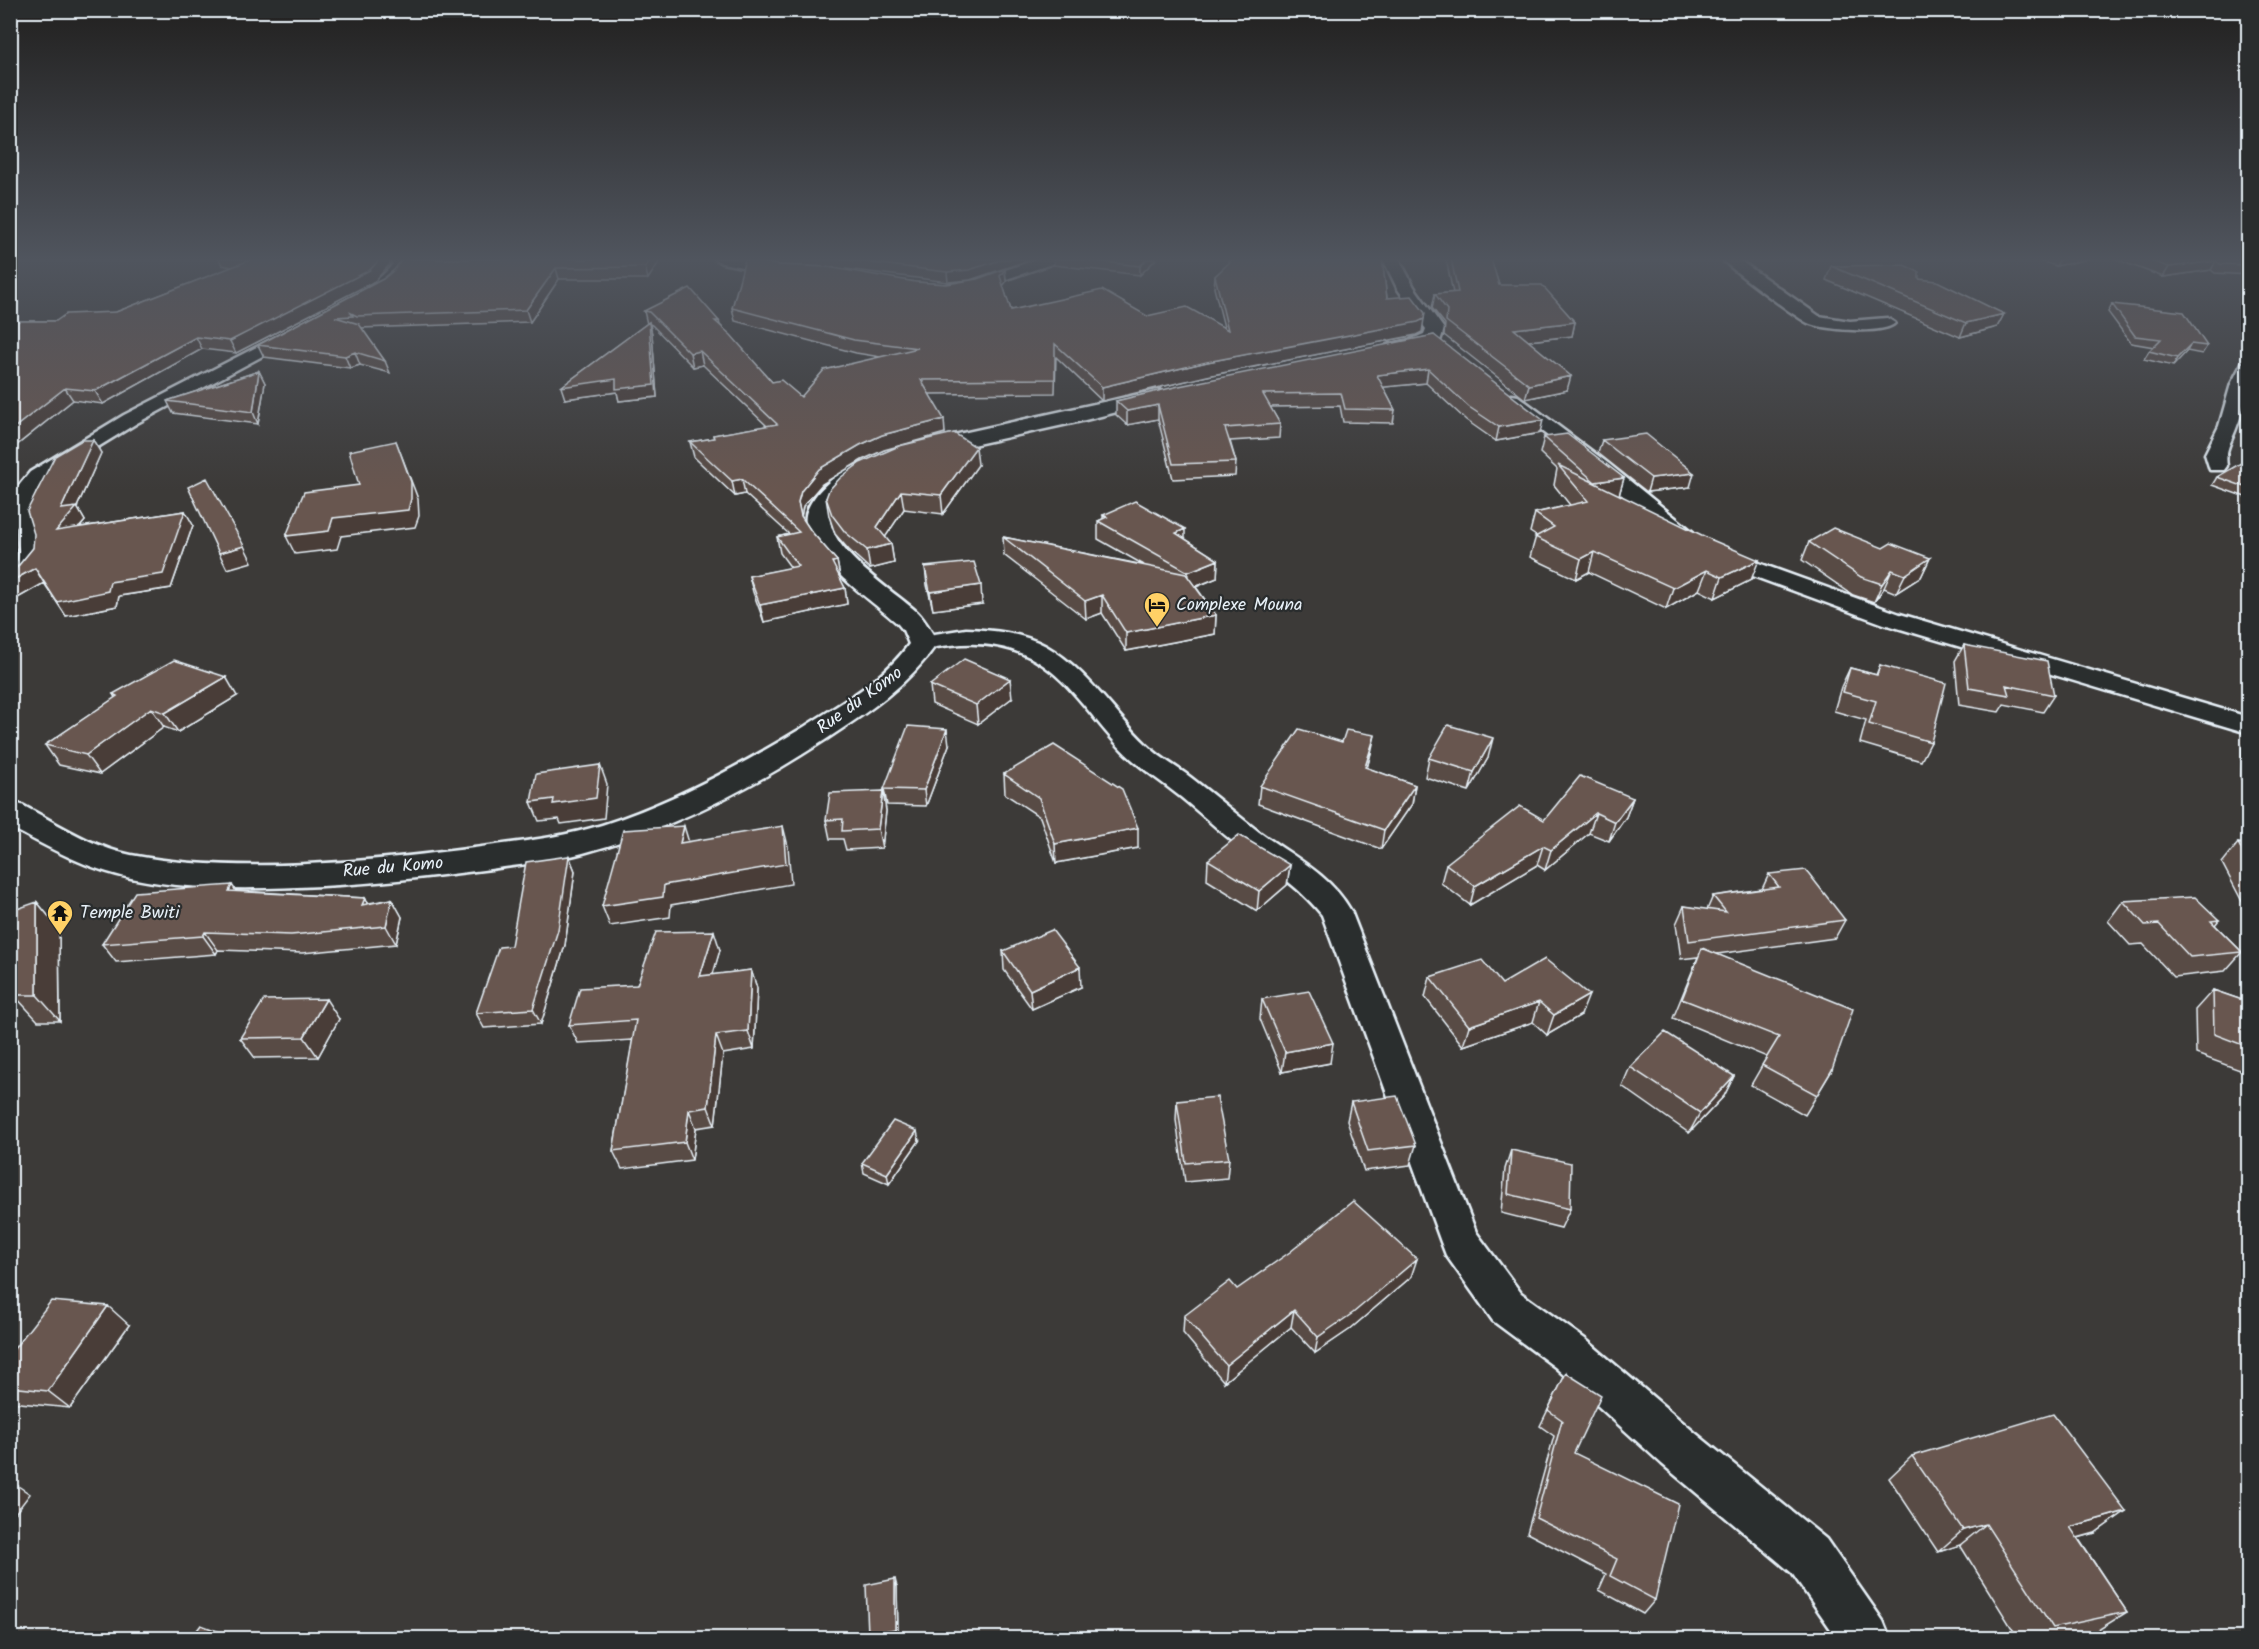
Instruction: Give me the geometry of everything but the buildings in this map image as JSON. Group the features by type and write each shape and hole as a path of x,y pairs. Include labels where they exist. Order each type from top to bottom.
{"street":[{"path":"10,585 28,562 30,549 23,522 22,506 26,490 38,474 114,428 287,336"},
{"path":"1373,353 1415,345 1442,343 1439,336"},
{"path":"2217,466 2215,454 2228,426 2240,384 2248,367"},
{"path":"1497,387 1602,468 1682,535 1714,553 1770,576 1892,619 2248,724"},
{"path":"1177,390 1098,411 889,459 854,474 833,489 819,506 815,516 821,536 838,557 909,620 916,628 921,642 962,637 995,637 1016,642 1057,664 1080,684 1123,736 1152,764 1310,882 1336,911 1460,1242 1507,1307 1570,1353 1678,1448 1809,1556 1866,1638"},
{"name":"Rue du Komo","path":"10,813 103,858 153,870 199,874 362,873 539,851 581,842 671,812 751,773 854,709 905,669 924,642"}],"place":[{"name":"Complexe Mouna","path":"1157,628"},
{"name":"Temple Bwiti","path":"60,936"}]}
